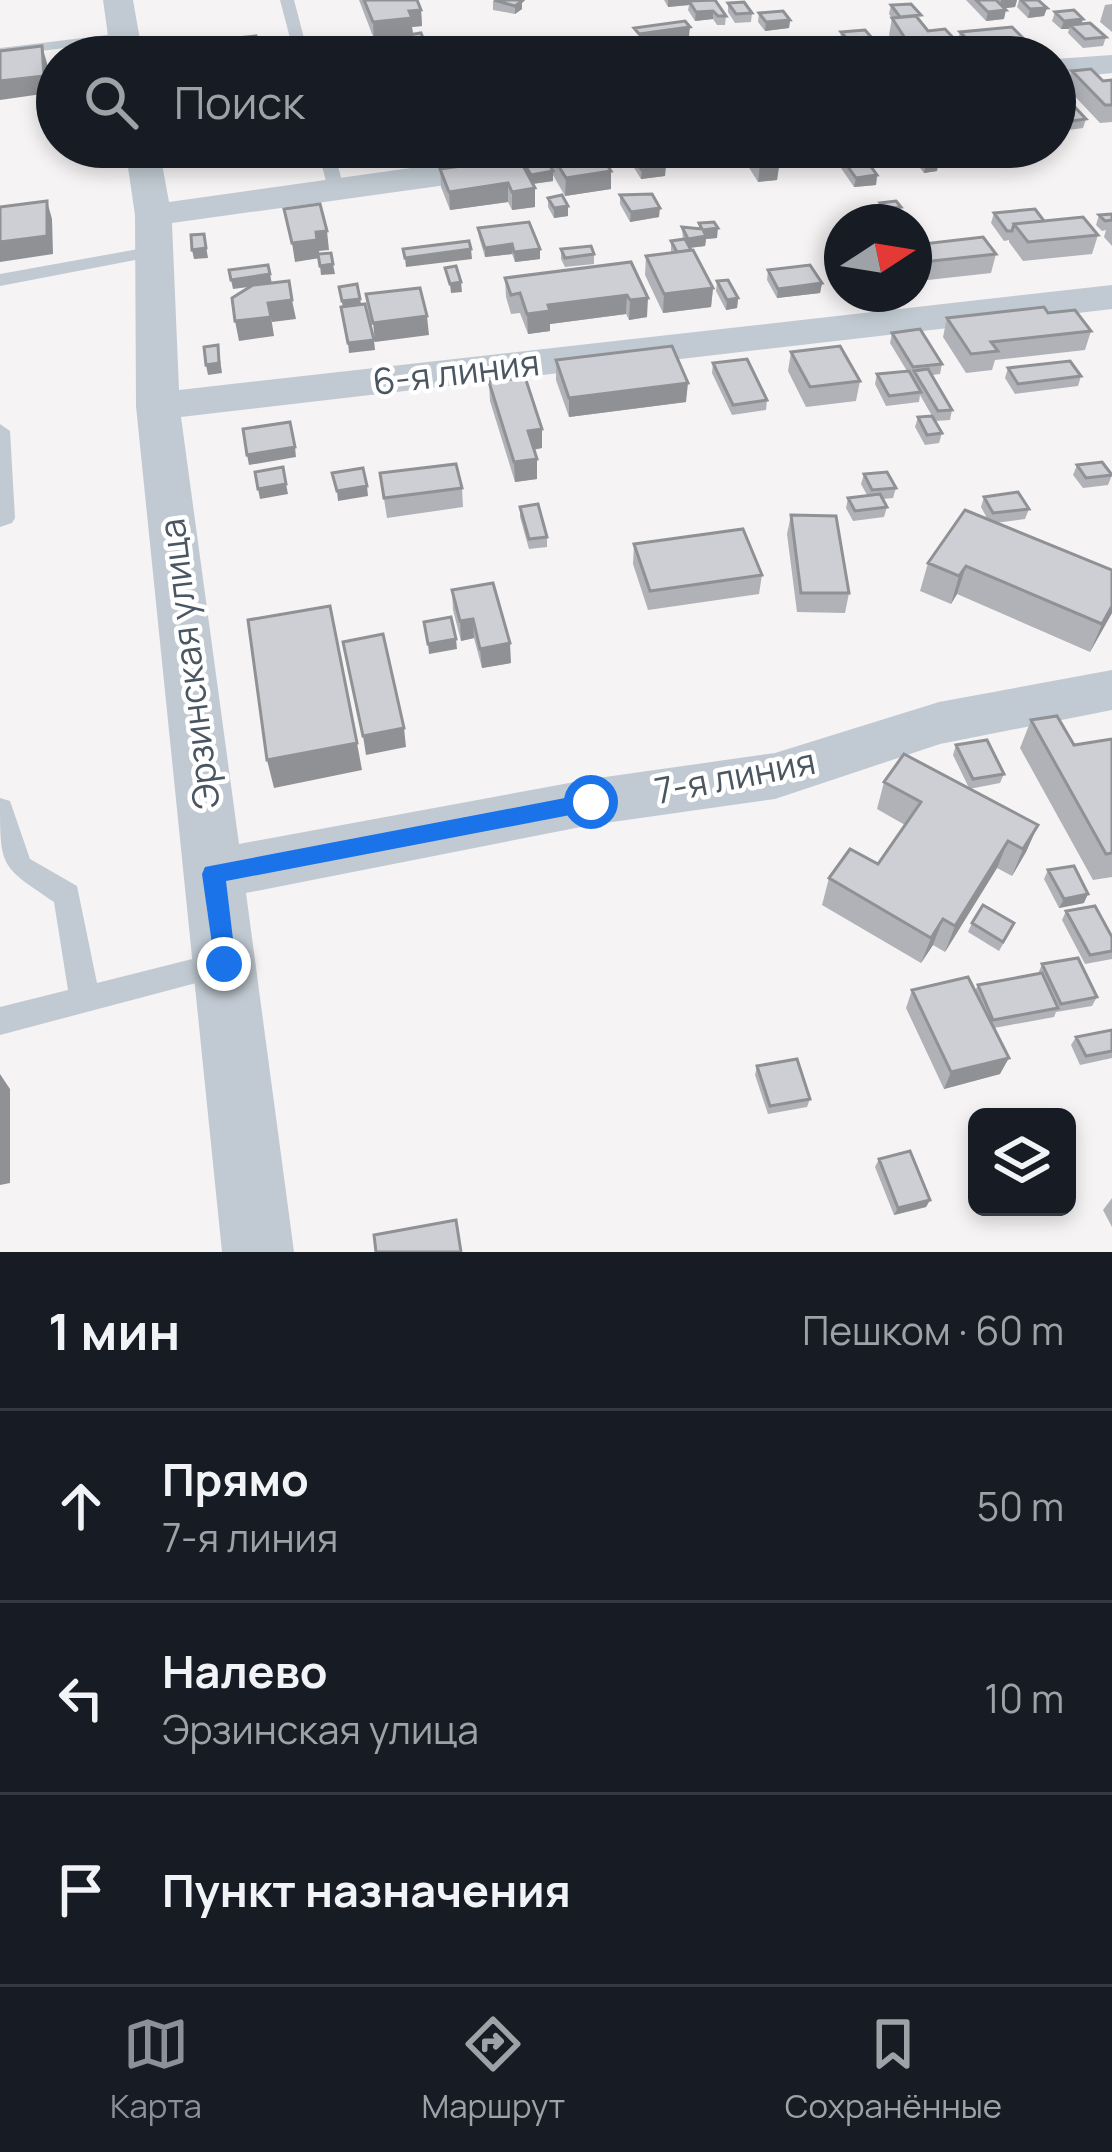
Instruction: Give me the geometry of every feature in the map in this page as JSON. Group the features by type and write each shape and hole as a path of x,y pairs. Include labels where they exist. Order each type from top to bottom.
{"street":[{"path":"118,0 124,36"},
{"path":"1076,67 1112,64"},
{"name":"Эрзинская улица","path":"145,168 154,233 158,406 258,1252"},
{"path":"154,233 336,190 486,168"},
{"name":"6-я линия","path":"158,406 1112,297"},
{"name":"7-я линия","path":"213,874 591,802 775,776 939,722 1112,690"}],"lane":[{"path":"287,0 296,36"},
{"path":"0,52 36,51"},
{"path":"330,168 336,190"},
{"path":"0,280 154,233"},
{"path":"0,431 0,519"},
{"path":"0,809 18,866 67,895 85,999"},
{"path":"0,1021 224,964"}],"building":[{"path":"364,0 417,0 421,10 409,11 412,18 373,22"},
{"path":"715,0 726,16 696,12 689,1"},
{"path":"976,0 996,0 1006,10 988,12"},
{"path":"1021,0 1038,0 1047,8 1030,9"},
{"path":"744,2 752,13 736,14 728,3"},
{"path":"911,4 921,15 900,17 891,5"},
{"path":"1074,10 1083,19 1064,21 1055,12"},
{"path":"783,11 790,20 766,22 759,13"},
{"path":"916,16 928,31 945,29 952,36 904,36 892,18"},
{"path":"685,21 690,27 639,34 634,28"},
{"path":"1090,23 1106,37 1085,39 1070,25"},
{"path":"1012,27 1021,36 964,36 960,32"},
{"path":"865,30 870,36 844,36 841,32"},
{"path":"36,47 36,77 0,81 0,51"},
{"path":"1091,69 1103,81 1112,80 1112,105 1105,105 1076,71"},
{"path":"524,168 535,188 512,192 508,183 449,192 440,169"},
{"path":"527,168 553,171 531,175"},
{"path":"560,168 611,171 566,178"},
{"path":"849,168 872,168 877,175 856,178"},
{"path":"652,194 660,208 631,212 620,195"},
{"path":"562,195 568,206 554,208 548,198"},
{"path":"47,201 47,236 0,242 0,207"},
{"path":"320,204 327,231 316,232 317,240 292,243 284,209"},
{"path":"1035,209 1044,221 1014,224 1012,231 994,213"},
{"path":"1083,217 1098,235 1028,242 1014,224"},
{"path":"529,222 540,249 514,252 512,244 485,248 478,228"},
{"path":"714,222 718,228 703,230 706,236 688,239 682,227 702,229 699,223"},
{"path":"204,234 206,248 192,250 191,235"},
{"path":"983,237 996,254 932,261 932,243"},
{"path":"685,239 691,250 677,252 671,241"},
{"path":"469,241 471,249 405,258 403,249"},
{"path":"591,246 594,254 565,258 561,249"},
{"path":"693,250 713,288 664,294 646,256"},
{"path":"331,253 333,264 320,266 318,254"},
{"path":"631,262 648,298 630,300 627,295 548,305 550,311 527,314 520,293 511,295 505,278"},
{"path":"268,265 270,274 231,280 229,270"},
{"path":"810,265 822,283 778,289 768,270"},
{"path":"456,266 461,282 450,284 445,268"},
{"path":"728,280 738,298 727,300 717,281"},
{"path":"289,281 292,300 268,303 271,317 235,321 232,298 253,285"},
{"path":"357,284 360,299 342,301 339,287"},
{"path":"420,288 427,316 373,323 366,294"},
{"path":"365,304 374,340 348,343 341,307"},
{"path":"1044,307 1048,313 1075,310 1091,331 991,342 998,351 971,354 947,318"},
{"path":"920,329 942,364 913,367 892,333"},
{"path":"218,345 219,363 206,365 204,347"},
{"path":"672,346 688,383 569,398 556,360"},
{"path":"840,346 860,381 810,387 791,352"},
{"path":"747,359 767,400 733,405 713,363"},
{"path":"1070,361 1081,376 1018,384 1008,368"},
{"path":"928,369 952,410 938,411 914,371"},
{"path":"909,371 921,392 889,396 877,374"},
{"path":"525,377 542,429 528,431 537,459 514,462 489,382"},
{"path":"932,416 942,433 927,435 918,417"},
{"path":"290,422 295,447 247,455 243,429"},
{"path":"1102,462 1112,475 1086,478 1077,465"},
{"path":"456,464 462,488 384,498 380,473"},
{"path":"283,467 286,484 258,489 255,472"},
{"path":"363,468 367,486 337,491 332,473"},
{"path":"887,472 896,488 872,490 864,474"},
{"path":"1018,492 1029,509 993,513 984,497"},
{"path":"880,494 887,507 855,511 848,498"},
{"path":"538,504 547,537 529,539 520,507"},
{"path":"965,510 1112,570 1112,606 1102,624 966,566 959,576 928,563"},
{"path":"791,515 836,516 849,593 801,593"},
{"path":"743,529 762,575 650,591 634,544"},
{"path":"493,583 510,643 480,649 473,619 460,621 452,590"},
{"path":"330,606 357,743 267,760 248,620"},
{"path":"451,617 456,639 428,644 424,622"},
{"path":"383,634 404,728 363,736 343,642"},
{"path":"1057,716 1074,745 1112,739 1112,853 1106,854 1031,720"},
{"path":"987,740 1004,774 973,779 956,745"},
{"path":"904,754 1038,825 1023,849 1008,841 955,926 943,919 931,938 829,878 850,849 878,864 921,802 884,782"},
{"path":"1074,866 1088,894 1064,899 1048,870"},
{"path":"983,905 1014,923 1003,942 972,923"},
{"path":"1095,906 1112,937 1112,951 1090,955 1066,911"},
{"path":"1078,958 1097,997 1061,1004 1042,964"},
{"path":"1042,973 1058,1008 993,1020 978,985"},
{"path":"968,977 1009,1058 951,1072 912,990"},
{"path":"1112,1030 1112,1051 1086,1056 1076,1037"},
{"path":"797,1059 810,1099 770,1106 757,1066"},
{"path":"910,1151 930,1200 898,1208 879,1159"},
{"path":"456,1220 461,1252 376,1252 374,1235"}],"route":[{"path":"224,964 213,874 591,802"}]}
